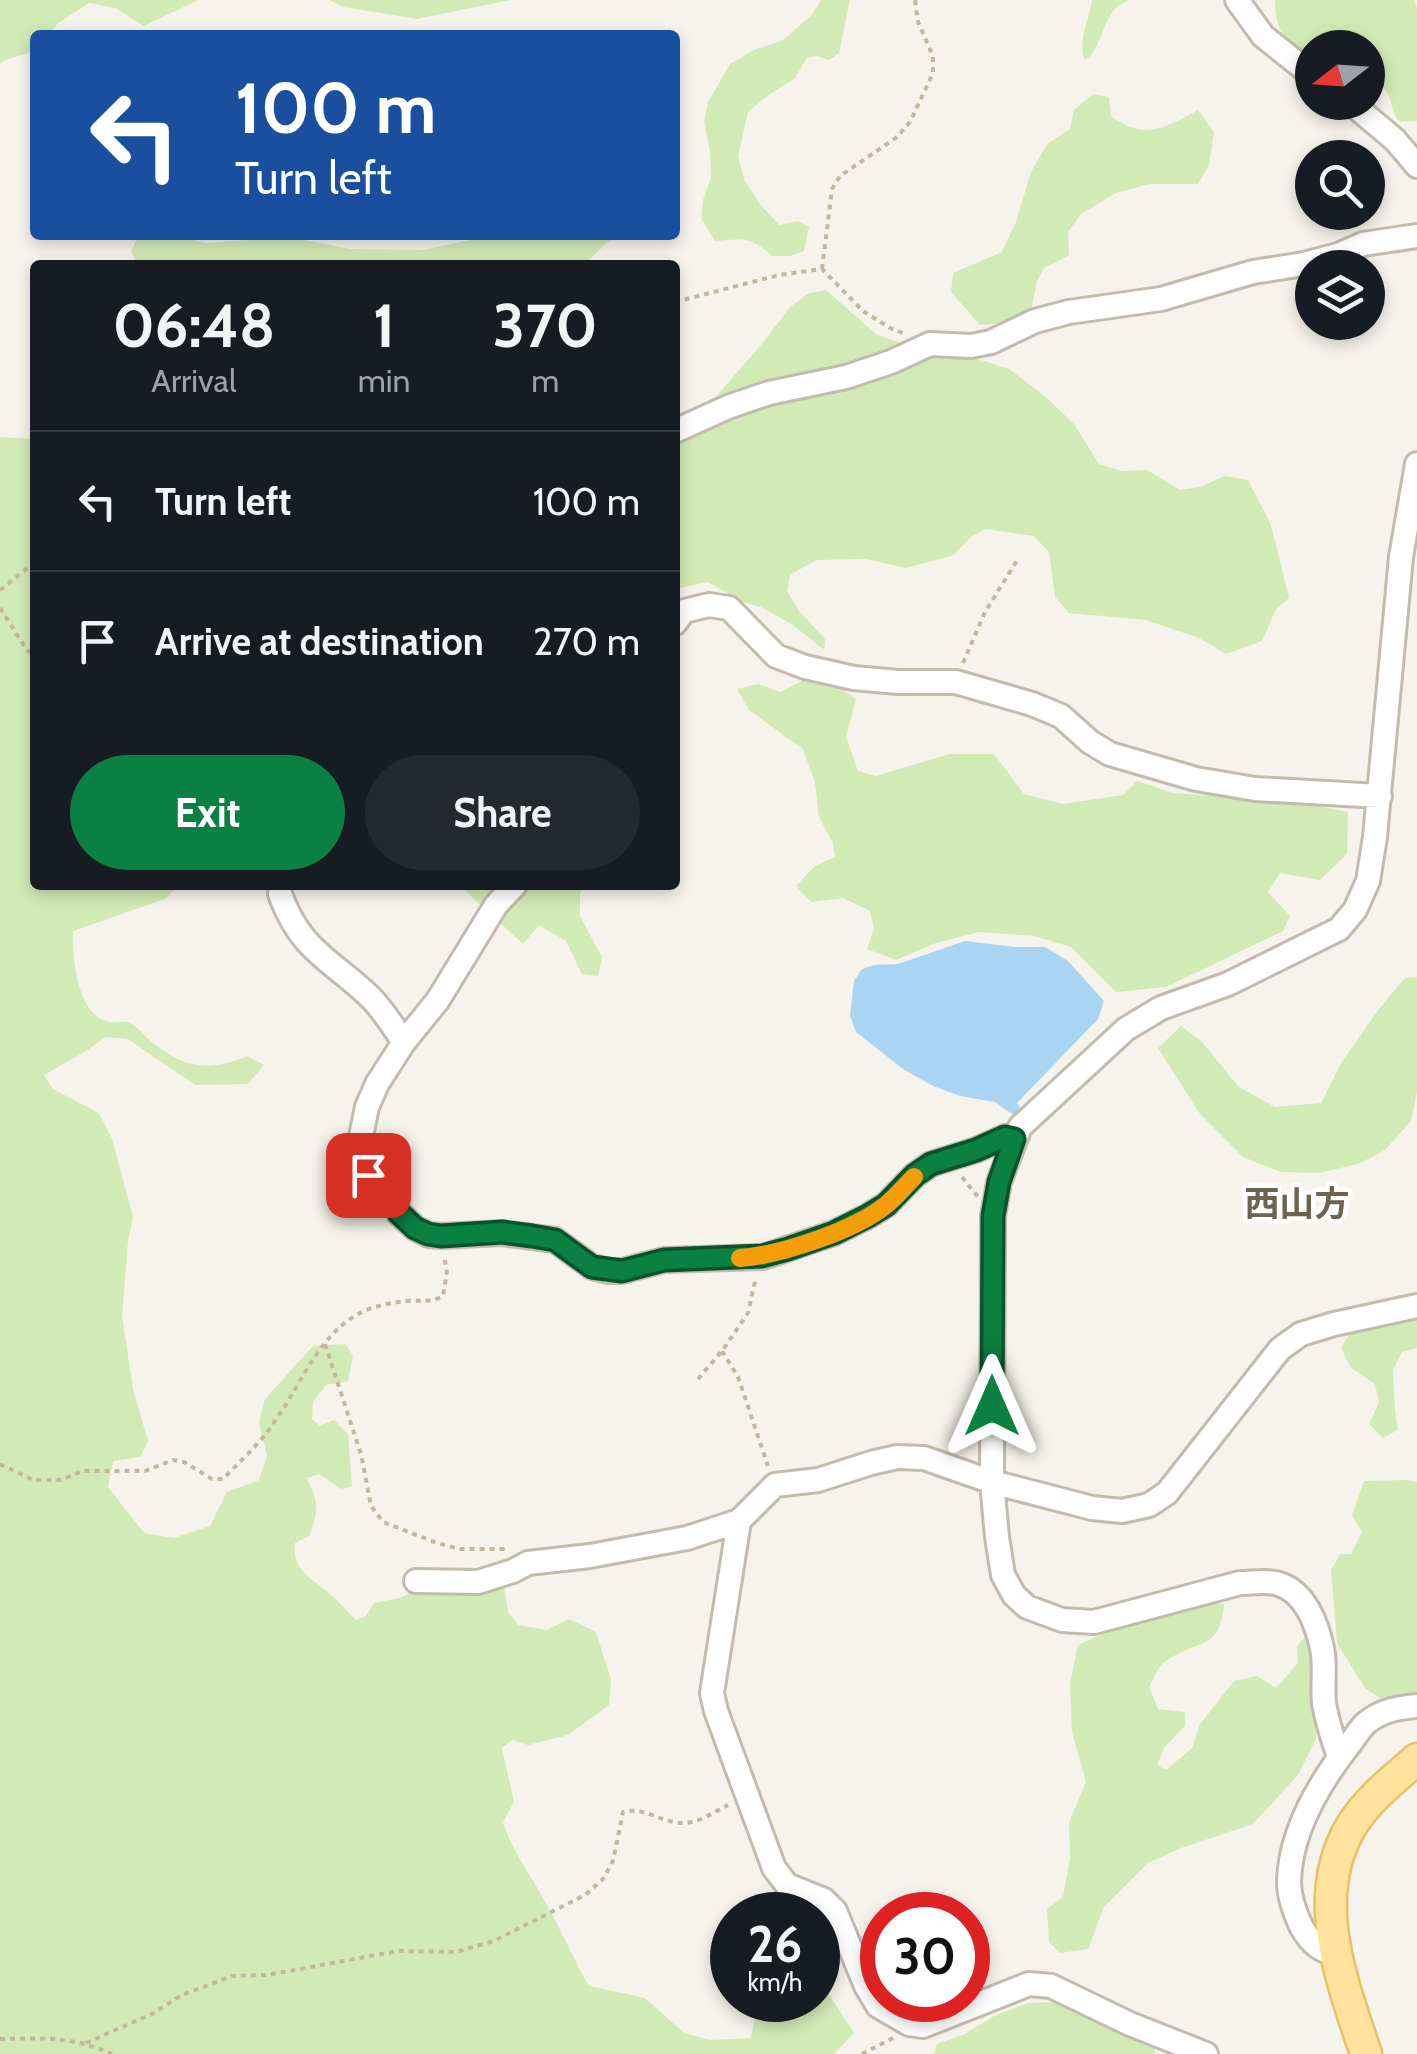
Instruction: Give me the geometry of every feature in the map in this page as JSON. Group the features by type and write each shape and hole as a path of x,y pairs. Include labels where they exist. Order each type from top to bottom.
{"main road":[{"path":"1361,2047 1330,1924 1336,1856 1372,1798 1417,1759"}],"street":[{"path":"1237,0 1263,36 1295,61"},
{"path":"1371,120 1417,166"},
{"path":"680,429 728,407 846,377 930,344 971,346 991,342 1035,320 1161,299 1253,272 1338,255 1363,244 1417,236"},
{"path":"510,890 496,905 438,1000 404,1042 377,1084 367,1108 359,1159 407,1221 428,1234 441,1236 502,1232 555,1240 592,1267 609,1271 664,1260 762,1256 834,1233 886,1205 931,1164 976,1150 1022,1127 1126,1029 1161,1008 1228,984 1340,928 1356,910 1368,881 1380,796 1401,557 1417,464"},
{"path":"680,617 684,612 709,605 729,608 776,656 805,668 898,682 956,682 1061,716 1110,754 1196,778 1255,788 1380,796"},
{"path":"280,894 296,928 317,954 370,997 404,1042"},
{"path":"1022,1127 999,1182 993,1216 992,1482 1003,1576 1027,1607 1062,1620 1094,1622 1240,1584 1283,1584 1311,1614 1322,1650 1328,1726 1339,1757"},
{"path":"416,1580 478,1582 528,1563 676,1541 738,1520 775,1485 818,1480 897,1457 924,1458 992,1482 1092,1508 1122,1511 1150,1506 1166,1493 1280,1349 1301,1334 1417,1306"},
{"path":"738,1520 712,1694 716,1711 774,1868 787,1885 824,1900 835,1911 878,2006 909,2024 923,2026 1029,1984 1051,1986 1130,2024 1206,2054"},
{"path":"1336,1954 1324,1952 1307,1937 1294,1913 1289,1883 1294,1849 1308,1807 1339,1757 1366,1724 1388,1710 1417,1706"}],"path":[{"path":"822,269 832,188 840,176 897,137 910,122 934,73 933,56 918,22 915,0"},
{"path":"680,301 779,275 822,269"},
{"path":"822,269 863,311 890,328 930,344"},
{"path":"956,682 985,612 1018,560"},
{"path":"0,590 30,566"},
{"path":"0,608 30,652"},
{"path":"947,1158 993,1216"},
{"path":"0,1464 33,1480 62,1480 82,1471 145,1471 172,1460 184,1462 212,1479 223,1478 272,1426 324,1344 359,1313 406,1301 435,1301 443,1296 447,1272 441,1236"},
{"path":"698,1379 748,1313 762,1256"},
{"path":"324,1344 362,1454 370,1506 383,1522 460,1549 519,1550"},
{"path":"722,1352 738,1377 775,1485"},
{"path":"86,2043 152,2014 182,1995 232,1976 267,1975 398,1951 456,1952 494,1941 586,1895 603,1879 613,1861 623,1812 632,1810 679,1824 693,1822 748,1793"},
{"path":"862,2054 902,2033 909,2024"},
{"path":"0,2039 54,2037 86,2043 112,2054"}],"green space":[{"path":"0,0 198,0 144,26 115,8 89,3 53,30 30,30 30,52 0,64"},
{"path":"329,0 510,0 417,19 343,7"},
{"path":"821,0 850,0 839,53 829,60 807,58 795,78 748,112 738,156 744,179 779,225 798,221 809,227 804,251 772,256 746,240 715,241 701,218 711,177 704,122 708,102 730,64 783,40 812,15"},
{"path":"1092,0 1128,0 1112,12 1097,46 1085,61 1083,39"},
{"path":"1275,0 1415,0 1417,121 1400,122 1385,91 1385,30 1295,30 1295,45 1277,22"},
{"path":"1093,94 1109,97 1111,116 1144,130 1165,126 1198,110 1214,132 1209,165 1198,184 1149,184 1116,193 1081,214 1068,232 1069,255 1044,268 1037,281 1031,311 995,324 980,325 951,292 953,273 1002,252 1031,172 1047,144 1070,129 1074,110"},
{"path":"136,240 305,240 350,249 423,250 470,240 610,240 589,260 135,260 131,251"},
{"path":"826,290 877,335 905,344 924,357 965,355 1009,369 1074,424 1099,464 1122,471 1147,470 1180,490 1200,487 1225,476 1248,480 1271,525 1289,598 1276,609 1262,641 1226,654 1199,638 1146,620 1069,613 1055,597 1049,552 1034,536 986,529 971,537 954,555 906,568 866,559 816,560 790,575 787,591 799,611 825,639 824,650 793,625 708,582 680,588 680,439 711,425 715,398 790,307 809,293"},
{"path":"0,437 30,439 30,890 174,890 165,899 73,931 75,969 88,1007 109,1022 133,1025 150,1041 188,1063 210,1066 248,1056 264,1065 248,1084 195,1085 128,1039 105,1037 44,1075 53,1089 99,1113 112,1139 133,1217 122,1316 133,1389 148,1441 140,1457 113,1461 108,1487 144,1533 174,1538 210,1526 227,1492 259,1480 267,1456 259,1422 265,1399 313,1346 346,1344 353,1356 348,1381 326,1385 313,1402 312,1419 320,1426 334,1420 348,1434 352,1486 341,1489 319,1474 307,1478 316,1507 309,1536 295,1543 302,1571 356,1620 366,1616 374,1603 419,1589 504,1586 508,1612 518,1625 547,1630 569,1619 596,1632 611,1680 609,1705 568,1735 528,1745 512,1740 502,1748 514,1802 503,1822 507,1833 589,1986 645,1998 684,2033 710,2040 751,2038 754,2022 840,2022 840,2011 854,2033 834,2054 0,2054"},
{"path":"810,677 838,686 856,699 846,737 858,771 876,776 949,754 994,754 1024,794 1063,804 1123,795 1137,781 1173,793 1297,802 1348,812 1347,854 1320,880 1280,873 1268,892 1290,916 1283,931 1166,987 1116,992 1071,947 1034,936 979,932 936,943 896,960 867,949 874,929 870,911 843,898 811,902 796,886 815,866 835,857 833,843 819,817 815,783 803,749 749,710 737,689 758,684 780,692"},
{"path":"464,890 582,890 580,916 602,957 598,976 582,974 566,941 539,925 523,944"},
{"path":"1417,977 1417,1091 1411,1121 1385,1150 1358,1164 1318,1173 1281,1172 1243,1157 1200,1114 1158,1048 1181,1026 1201,1041 1239,1087 1275,1107 1321,1103 1341,1063 1379,1009 1405,978"},
{"path":"1417,1317 1417,1348 1402,1352 1393,1370 1398,1430 1383,1438 1369,1424 1379,1402 1375,1384 1351,1368 1341,1348 1351,1331"},
{"path":"1364,1481 1417,1482 1417,1694 1383,1700 1365,1688 1337,1643 1331,1570 1340,1554 1351,1554 1362,1532 1352,1515"},
{"path":"1214,1601 1224,1605 1218,1630 1205,1642 1163,1663 1149,1687 1158,1709 1185,1712 1185,1726 1164,1748 1157,1765 1166,1770 1192,1748 1200,1724 1234,1681 1257,1676 1276,1688 1298,1663 1297,1646 1309,1633 1316,1650 1316,1739 1298,1775 1253,1824 1148,1863 1104,1907 1088,1949 1060,1953 1049,1942 1047,1909 1063,1897 1070,1858 1069,1822 1086,1782 1072,1732 1070,1684 1078,1645"},
{"path":"1057,2002 1154,2047 1155,2054 934,2054 937,2044 1028,2003"}],"water":[{"path":"965,941 1045,947 1068,961 1104,1001 1098,1019 1017,1103 1021,1109 1015,1116 995,1102 960,1096 903,1069 856,1032 850,1016 854,981 862,969 898,964"}],"slow traffic":[{"path":"740,1258 762,1256 834,1233 886,1205 914,1177"}],"district":[{"name":"西山方","path":"1297,1203"}],"route":[{"path":"368,1175 399,1213 428,1234 502,1232 555,1240 592,1267 622,1271 664,1260 734,1259 788,1249 868,1216 931,1164 1005,1137 1014,1139 999,1182 993,1216 992,1406"}]}
